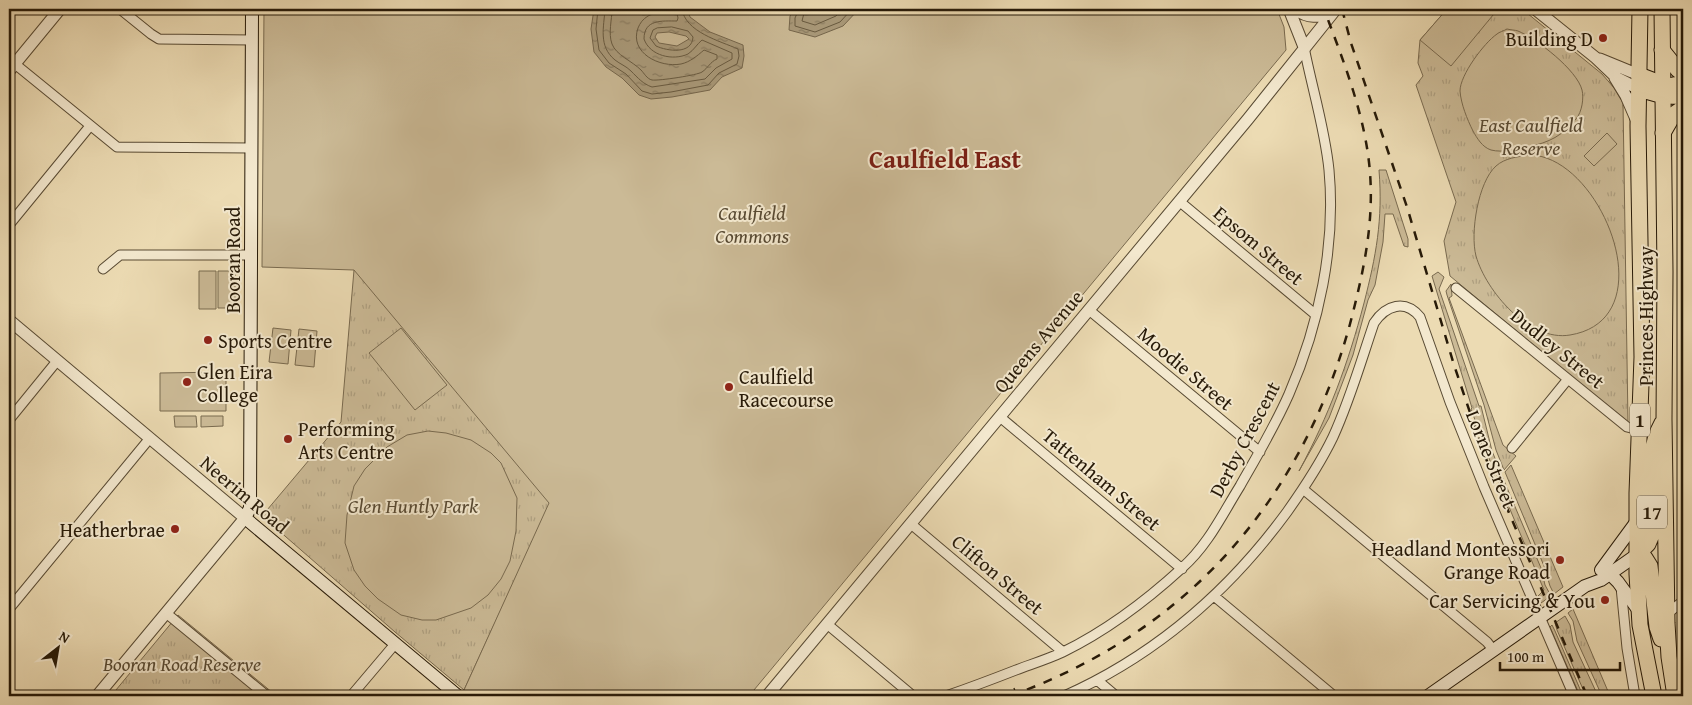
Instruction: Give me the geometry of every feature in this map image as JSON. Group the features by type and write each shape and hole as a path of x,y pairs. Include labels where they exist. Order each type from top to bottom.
{"main road":[{"name":"Booran Road","path":"245,518 250,508 252,9"},
{"name":"1","path":"1639,82 1640,9"},
{"name":"1","path":"1662,9 1662,90"},
{"path":"1662,50 1683,74"},
{"path":"1639,82 1678,96 1683,95"},
{"name":"Princes Highway","path":"1639,82 1642,357 1640,430 1645,465 1637,521 1639,611 1644,650 1654,696"},
{"path":"1662,90 1683,83"},
{"name":"Princes Highway","path":"1662,90 1667,614 1668,648 1676,674 1675,696"},
{"path":"1663,133 1674,114 1683,108"},
{"name":"17","path":"1428,696 1585,586 1638,554 1648,544 1651,534 1645,465 1664,419"},
{"name":"Neerim Road","path":"245,518 458,696"},
{"name":"17","path":"1606,572 1637,521"},
{"path":"1638,554 1645,558 1650,566 1658,633 1668,648"},
{"path":"1606,572 1621,586 1639,611"}],"street":[{"path":"60,9 12,67 117,147 251,148"},
{"path":"120,9 159,39 252,40"},
{"path":"1289,9 1304,48"},
{"path":"1296,9 1306,16 1317,17 1335,9"},
{"name":"Queens Avenue","path":"768,696 1272,90 1274,84 1335,9"},
{"path":"1535,9 1596,58 1614,75 1626,96 1638,126"},
{"name":"Derby Crescent","path":"946,696 1063,652 1118,618 1182,569 1207,541 1260,452 1296,378 1310,339 1327,255 1330,204 1329,171 1304,48"},
{"path":"1596,58 1639,82"},
{"path":"1614,75 1639,82"},
{"path":"9,225 90,126"},
{"name":"Epsom Street","path":"1179,201 1316,315"},
{"path":"103,269 120,255 251,255"},
{"name":"Dudley Street","path":"1456,288 1627,427 1640,430"},
{"name":"Lorne Street","path":"1303,489 1336,430 1349,400 1374,323 1381,313 1391,308 1400,306 1410,308 1420,317 1450,402 1484,487 1574,696"},
{"name":"Moodie Street","path":"1089,310 1260,452"},
{"name":"Neerim Road","path":"9,320 245,518"},
{"path":"9,420 57,361"},
{"path":"1512,448 1568,379"},
{"name":"Tattenham Street","path":"1000,417 1182,569"},
{"path":"9,609 150,438"},
{"path":"1064,696 1126,664 1160,641 1214,596 1258,550 1303,489 1487,642 1494,650"},
{"name":"Booran Road","path":"97,696 245,518"},
{"name":"Clifton Street","path":"911,524 1063,652"},
{"path":"1621,586 1627,648 1635,696"},
{"path":"1214,596 1334,696"},
{"path":"1667,614 1683,601"},
{"path":"166,613 267,696"},
{"path":"827,624 913,696"},
{"path":"351,696 395,644"},
{"path":"1676,674 1683,692"},
{"path":"1097,680 1116,696"}],"green space":[{"name":"Caulfield Racecourse","path":"264,9 1277,9 1284,27 1286,50 749,696 472,696 464,690 549,503 354,270 262,267"},
{"name":"East Caulfield Reserve","path":"1447,9 1522,9 1602,74 1615,89 1623,103 1628,423 1450,276 1444,241 1456,202 1416,85 1423,76 1418,63 1420,40"},
{"path":"1447,9 1498,9 1451,66 1420,40"},
{"path":"1507,29 1526,35 1565,65 1579,82 1583,93 1583,101 1580,113 1576,119 1566,130 1555,137 1528,147 1496,151 1485,147 1475,134 1465,111 1460,91 1468,68 1480,52 1492,38"},
{"path":"1607,133 1617,144 1594,166 1584,156"},
{"path":"1528,155 1554,162 1579,180 1599,207 1613,238 1619,270 1615,300 1599,323 1570,335 1555,335 1539,331 1511,311 1489,284 1476,256 1474,246 1475,222 1484,184 1496,166 1503,161"},
{"path":"1379,170 1386,170 1408,239 1408,247 1404,246 1393,214 1385,214 1383,242 1375,285 1368,300 1353,355 1329,418 1299,471 1320,430 1337,389 1364,303 1378,238 1380,205"},
{"name":"Glen Huntly Park","path":"354,270 366,272 550,503 464,690 262,516 341,422"},
{"path":"199,271 216,271 216,309 199,309"},
{"path":"218,271 235,271 235,308 218,308"},
{"path":"1438,272 1444,277 1439,289 1479,406 1481,406 1492,451 1501,473 1498,477 1490,461 1471,409 1432,276"},
{"path":"1451,284 1452,296 1449,298 1503,445 1516,456 1504,470 1447,295 1446,291"},
{"path":"273,328 291,330 288,364 269,362"},
{"path":"401,328 447,385 415,410 369,353"},
{"path":"299,329 317,331 314,367 295,365"},
{"path":"226,372 226,411 160,411 160,373"},
{"path":"174,416 196,416 197,427 175,427"},
{"path":"201,416 223,416 223,426 201,427"},
{"path":"428,431 446,433 471,440 491,453 501,463 517,498 516,531 510,561 501,579 488,595 471,608 436,620 422,620 401,615 378,599 365,586 354,570 345,543 347,515 354,486 365,469 387,447 407,435"},
{"path":"1511,465 1563,587 1554,594 1505,472"},
{"path":"1502,476 1551,596 1541,603 1538,596 1544,590 1498,481"},
{"path":"1573,609 1610,696 1602,696 1577,641 1573,621 1568,613"},
{"name":"Booran Road Reserve","path":"178,615 273,693 270,696 111,696"},
{"path":"1565,616 1570,625 1573,642 1598,696 1586,696 1557,630 1555,623"},
{"path":"1552,625 1583,696 1580,696 1550,627"}],"water":[{"path":"594,9 687,9 690,17 710,32 743,45 742,68 722,77 710,90 651,99 639,95 622,78 606,67 594,52 591,29","holes":["669,32 686,36 689,39 677,46 659,43 655,37 657,33"]},
{"path":"795,9 859,9 843,26 815,37 789,30 790,16"}],"railway":[{"path":"1010,696 1073,669 1130,636 1182,598 1227,554 1267,504 1301,449 1328,389 1350,324 1366,249 1370,212 1370,173 1364,131 1346,69 1324,9"},
{"path":"1342,9 1351,43 1407,207 1454,365 1484,454 1587,696"},
{"path":"997,696 1015,689"}],"place":[{"name":"Building D","path":"1603,38"},
{"name":"Sports Centre","path":"208,340"},
{"name":"Glen Eira College","path":"187,382"},
{"name":"Caulfield Racecourse","path":"729,387"},
{"name":"Performing Arts Centre","path":"288,439"},
{"name":"Heatherbrae","path":"175,529"},
{"name":"Headland Montessori Grange Road","path":"1560,560"},
{"name":"Car Servicing & You","path":"1605,600"}],"district":[{"name":"Caulfield East","path":"945,159"}],"park label":[{"name":"Caulfield Commons","path":"752,224"}]}
